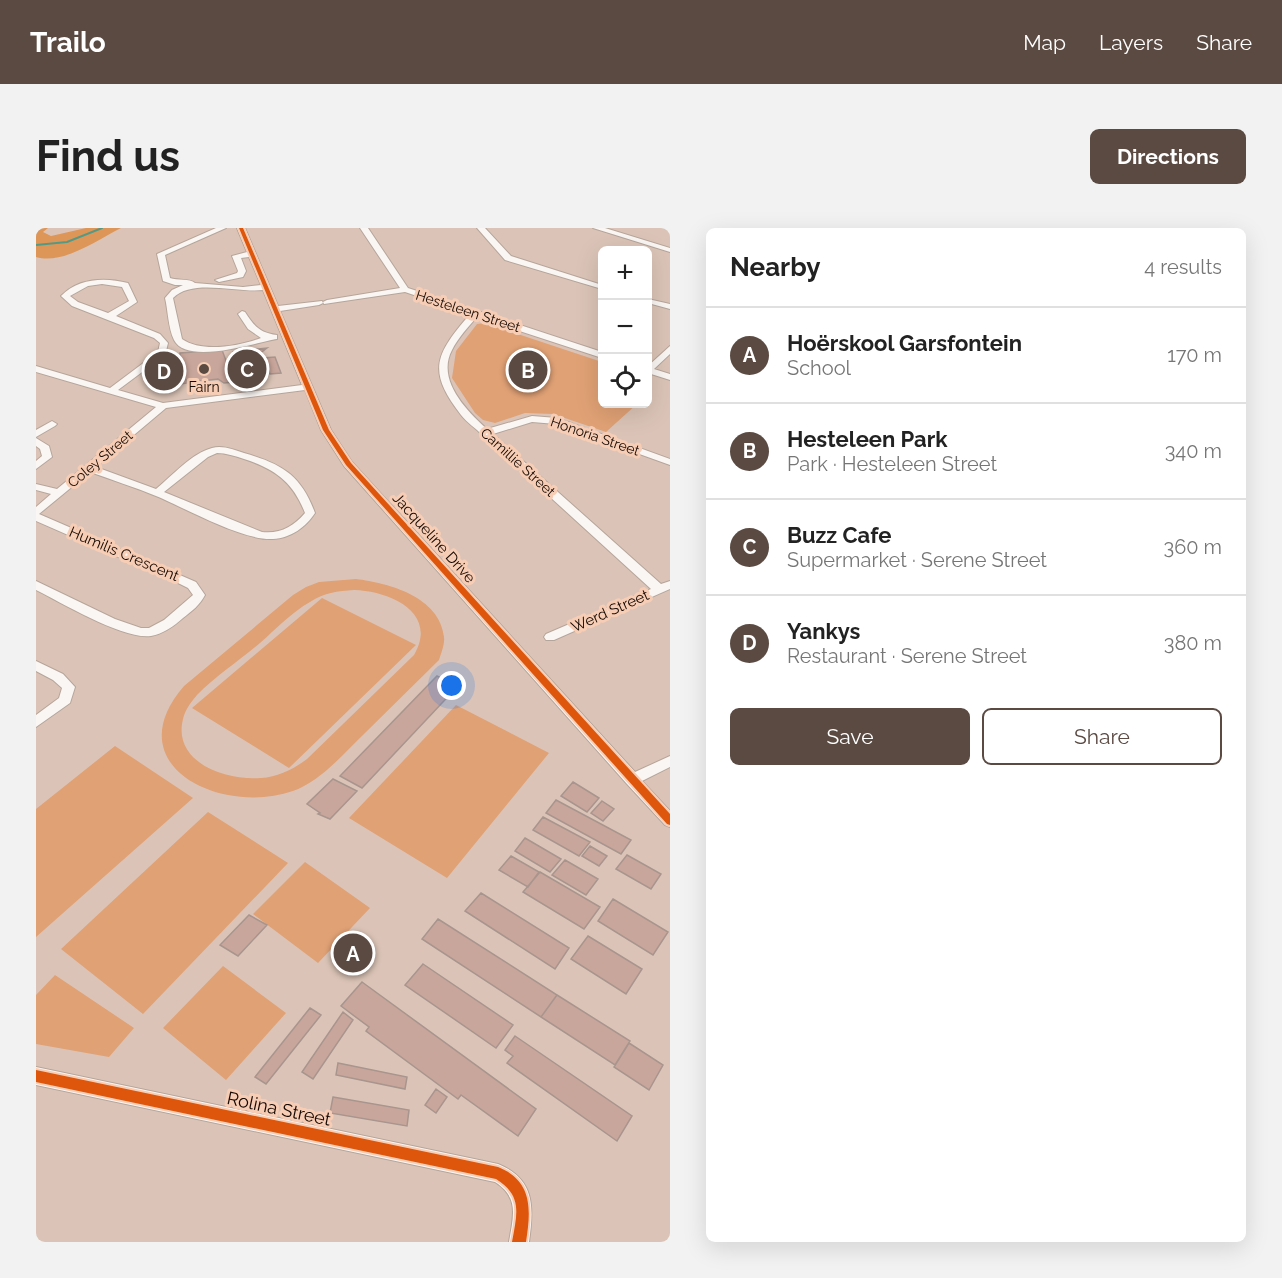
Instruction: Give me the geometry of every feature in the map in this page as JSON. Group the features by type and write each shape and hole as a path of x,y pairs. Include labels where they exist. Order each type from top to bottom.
{"street":[{"path":"222,228 162,253 166,279 180,284 232,279 242,273 236,256 253,254"},
{"name":"Hesteleen Street","path":"364,228 405,290 600,354"},
{"path":"481,228 508,258 598,285"},
{"path":"597,228 670,250"},
{"name":"Jacqueline Drive","path":"243,229 330,438 348,464 670,821"},
{"path":"109,316 133,302 125,285 114,281 98,281 73,290 65,296 75,304 157,336 164,343 162,353 111,391"},
{"path":"267,287 244,289 203,285 171,293 169,298 178,340 182,344 197,349 206,349 253,344 267,338 288,336"},
{"path":"276,309 405,290"},
{"path":"652,302 670,307"},
{"name":"Camillie Street","path":"476,313 446,350 442,361 443,380 456,402 485,433 664,587"},
{"path":"242,314 255,331 267,338"},
{"path":"652,366 670,349"},
{"path":"36,369 163,406 308,387"},
{"path":"652,371 670,377"},
{"name":"Coley Street","path":"36,512 163,406"},
{"name":"Honoria Street","path":"485,433 532,419 557,421 670,462"},
{"path":"36,434 52,424"},
{"path":"36,441 45,448 47,457 36,466"},
{"path":"89,468 266,536 286,533 310,513 304,496 280,470 268,463 225,450 215,450 204,455 157,493"},
{"path":"36,487 59,493"},
{"name":"Humilis Crescent","path":"36,517 182,580 192,585 199,595 196,601 160,628 142,633 130,630 36,585"},
{"name":"Werd Street","path":"550,637 664,587"},
{"path":"36,665 58,677 69,687 65,700 36,722"},
{"path":"632,780 670,761"},
{"name":"Rolina Street","path":"36,1076 483,1168 498,1173 513,1181 522,1199 519,1242"}],"shaded area":[{"path":"36,228 48,228 43,232 51,236 86,228 121,228 68,255 46,259 36,257"},
{"path":"485,323 598,361 598,408 633,408 606,432 553,414 525,413 495,423 483,420 475,413 452,378 456,351 477,324"},
{"path":"356,579 383,584 411,594 433,612 440,623 444,640 439,660 331,766 313,781 293,791 265,797 236,796 209,790 186,778 169,761 162,740 166,715 184,686 293,595 319,582","holes":["342,591 368,591 395,600 406,607 415,616 420,627 420,640 414,655 307,759 280,774 247,778 218,772 194,758 186,747 182,734 184,716 188,706 197,695 303,606 325,595"]},
{"path":"322,598 416,645 289,768 192,708"},
{"path":"456,705 549,753 447,878 349,818"},
{"path":"115,746 193,798 36,937 36,809"},
{"path":"208,812 288,863 143,1014 61,949"},
{"path":"305,862 370,908 318,963 253,914"},
{"path":"223,966 286,1013 226,1080 163,1028"},
{"path":"55,975 134,1028 109,1057 36,1044 36,995"}],"building":[{"path":"267,348 250,361 257,375 253,378 254,380 243,382 233,352"},
{"path":"222,350 234,382 224,383 218,379 193,382 186,380 187,383 181,384 175,382 174,379 181,378 176,376 152,377 180,356 180,353"},
{"path":"275,357 281,373 270,374 268,369 253,371 251,366 267,364 264,358"},
{"path":"437,676 458,686 362,788 340,776"},
{"path":"333,779 357,791 330,819 318,814 320,813 307,804"},
{"path":"573,782 599,798 587,812 561,796"},
{"path":"556,800 631,840 621,854 546,813"},
{"path":"602,801 614,809 603,821 591,813"},
{"path":"543,817 590,842 579,856 533,830"},
{"path":"525,838 561,859 550,872 515,851"},
{"path":"590,846 607,856 599,866 582,856"},
{"path":"627,855 661,874 651,889 616,869"},
{"path":"511,856 539,872 528,887 499,870"},
{"path":"565,860 598,879 586,895 552,875"},
{"path":"540,872 600,907 584,929 523,892"},
{"path":"481,893 569,948 555,969 465,911"},
{"path":"613,899 668,932 653,955 598,921"},
{"path":"249,915 267,925 238,956 220,945"},
{"path":"438,919 557,995 541,1017 422,939"},
{"path":"588,936 642,969 626,994 571,959"},
{"path":"423,964 513,1025 496,1048 405,985"},
{"path":"362,982 536,1109 518,1136 461,1095 458,1099 366,1031 369,1027 341,1006"},
{"path":"557,995 630,1041 615,1065 541,1017"},
{"path":"310,1008 321,1015 266,1084 255,1077"},
{"path":"343,1012 353,1020 313,1079 302,1072"},
{"path":"515,1036 632,1116 617,1141 507,1063 513,1056 505,1050"},
{"path":"629,1043 663,1065 649,1090 614,1067"},
{"path":"338,1063 407,1077 405,1089 336,1075"},
{"path":"436,1089 447,1097 436,1113 425,1105"},
{"path":"333,1097 409,1110 407,1126 330,1113"}],"waterway":[{"path":"36,245 67,242 102,228"}],"cycle path":[{"path":"241,228 326,430 348,464 670,821"},
{"path":"36,1076 498,1173 508,1179 520,1194 523,1211 519,1242"}],"place":[{"name":"Fairn","path":"204,369"},
{"name":"Buzz Cafe","path":"247,369"},
{"name":"Hesteleen Park","path":"528,370"},
{"name":"Yankys","path":"164,371"},
{"name":"Hoërskool Garsfontein","path":"353,953"}]}
